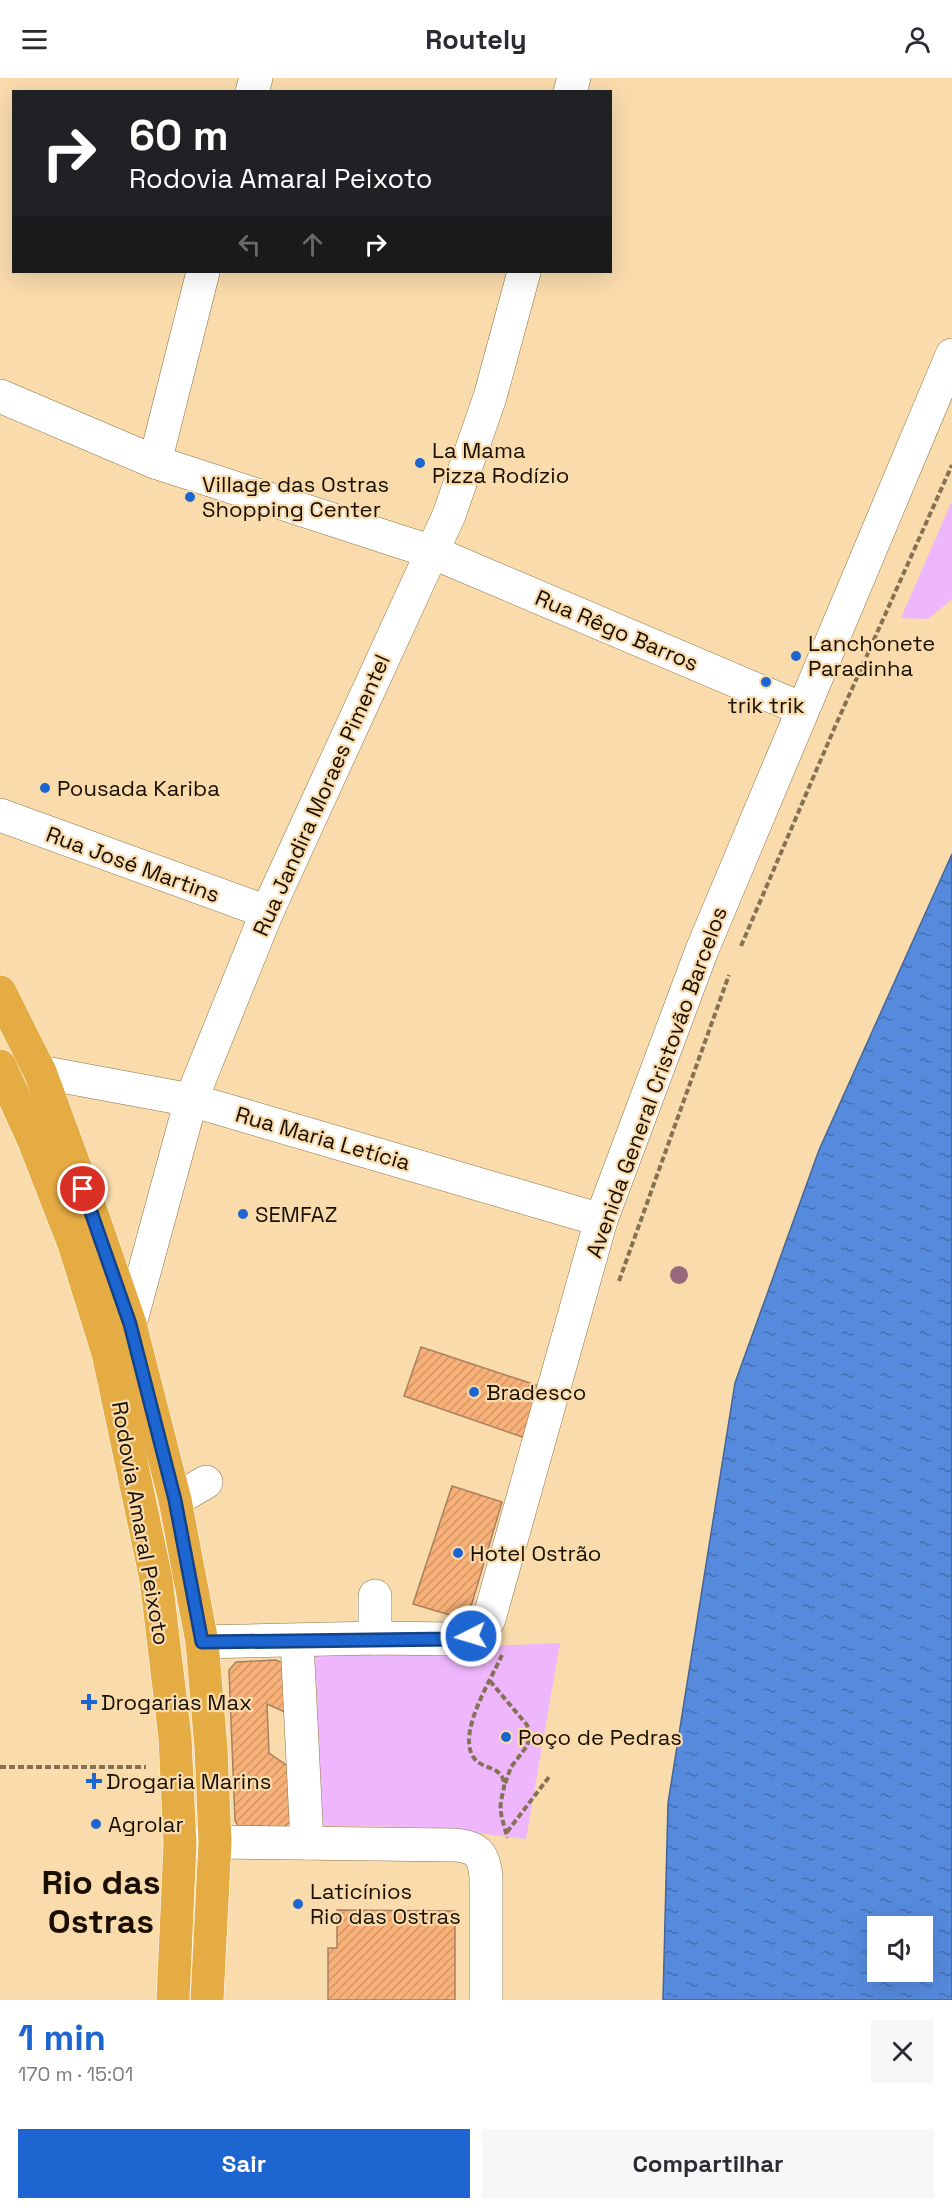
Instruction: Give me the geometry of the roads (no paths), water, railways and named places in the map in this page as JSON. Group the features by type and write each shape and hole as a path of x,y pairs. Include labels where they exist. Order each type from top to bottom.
{"highway":[{"name":"Rodovia Amaral Peixoto","path":"0,992 40,1072 130,1324 175,1500 202,1642 211,1748 215,1842 207,2000"},
{"name":"Rodovia Amaral Peixoto","path":"0,1066 34,1141 74,1244 108,1353 156,1579 177,1767 180,1844 173,2000"}],"street":[{"path":"0,396 155,462 202,273"},
{"name":"Rua Jandira Moraes Pimentel","path":"130,1324 191,1100 267,912 449,515 490,397 524,273"},
{"name":"Avenida General Cristovão Barcelos","path":"202,1642 375,1638 452,1639 471,1636 482,1631 489,1619 601,1220 702,950 952,355"},
{"name":"Rua Rêgo Barros","path":"155,462 432,552 802,709"},
{"name":"Rua José Martins","path":"0,815 267,912"},
{"name":"Rua Maria Letícia","path":"40,1072 191,1100 601,1220"},
{"path":"175,1500 206,1482"},
{"path":"375,1596 375,1638"},
{"path":"297,1641 308,1843"},
{"path":"180,1844 215,1842 465,1845 478,1851 485,1863 486,1877 486,2000"}],"water":[{"path":"952,854 952,2000 663,2000 668,1803 735,1383 819,1150"}],"place":[{"name":"La Mama Pizza Rodízio","path":"420,463"},
{"name":"Village das Ostras Shopping Center","path":"190,497"},
{"name":"Lanchonete Paradinha","path":"796,656"},
{"name":"trik trik","path":"766,682"},
{"name":"Pousada Kariba","path":"45,788"},
{"name":"SEMFAZ","path":"243,1214"},
{"name":"Bradesco","path":"474,1392"},
{"name":"Hotel Ostrão","path":"458,1553"},
{"name":"Drogarias Max","path":"89,1702"},
{"name":"Poço de Pedras","path":"506,1737"},
{"name":"Drogaria Marins","path":"94,1781"},
{"name":"Agrolar","path":"96,1824"},
{"name":"Laticínios Rio das Ostras","path":"298,1904"}],"district":[{"name":"Rio das Ostras","path":"101,1902"}]}
